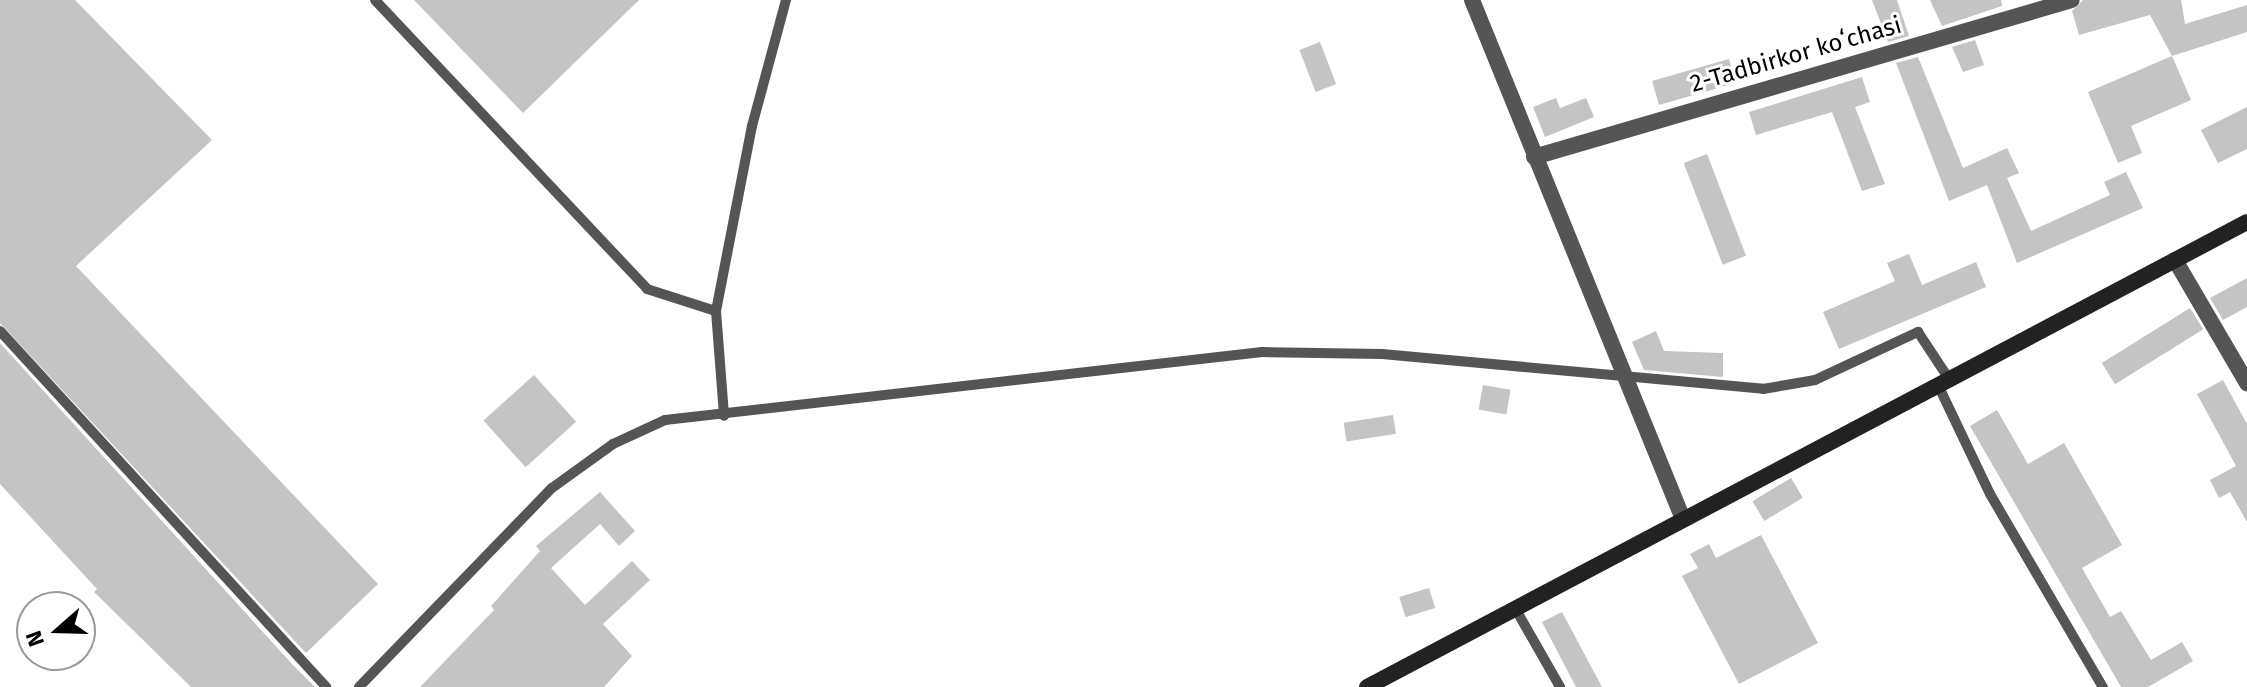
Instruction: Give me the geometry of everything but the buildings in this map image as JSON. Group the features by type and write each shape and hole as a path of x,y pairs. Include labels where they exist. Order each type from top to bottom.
{"main road":[{"path":"1367,687 2247,222"}],"street":[{"path":"1472,0 1683,519"},
{"name":"2-Tadbirkor koʻchasi","path":"1534,157 2072,0"},
{"path":"2175,260 2247,383"}],"lane":[{"path":"375,0 647,289 716,311"},
{"path":"724,416 716,311 752,126 786,0"},
{"path":"0,331 326,687"},
{"path":"359,687 552,488 613,444 665,420 724,416 1262,352 1382,354 1763,389 1815,380 1918,332 1943,382 1990,494 2103,687"},
{"path":"1515,608 1560,687"}]}
